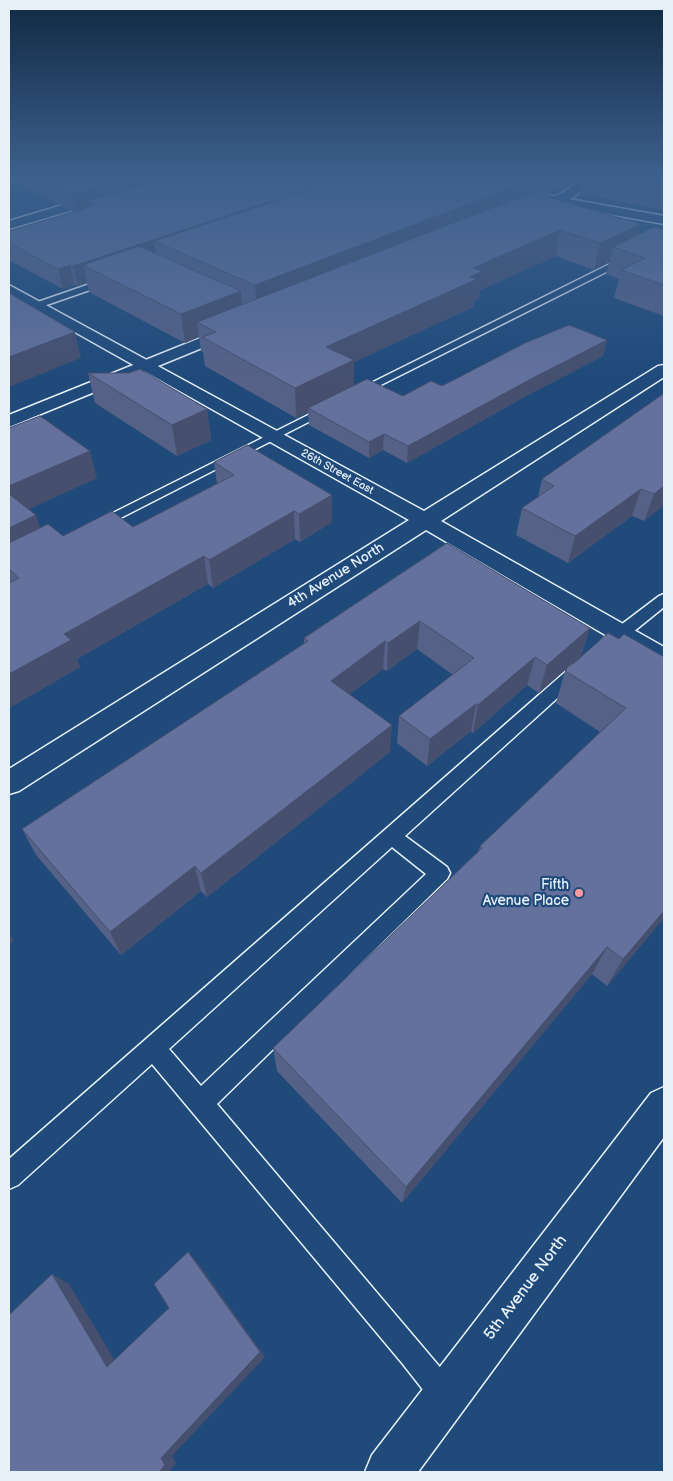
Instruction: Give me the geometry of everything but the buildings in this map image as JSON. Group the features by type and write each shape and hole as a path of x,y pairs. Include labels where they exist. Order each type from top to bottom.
{"street":[{"name":"26th Street East","path":"9,289 424,520 664,658"},
{"path":"9,422 249,324"},
{"name":"4th Avenue North","path":"9,783 664,370"},
{"name":"5th Avenue North","path":"389,1472 444,1395 664,1106"}],"lane":[{"path":"88,529 656,244"},
{"path":"9,315 116,277"},
{"path":"9,1176 620,633 664,599"},
{"path":"200,1104 440,873 391,836"},
{"path":"153,1048 412,1353 444,1395"}],"place":[{"name":"Fifth Avenue Place","path":"579,893"}]}
